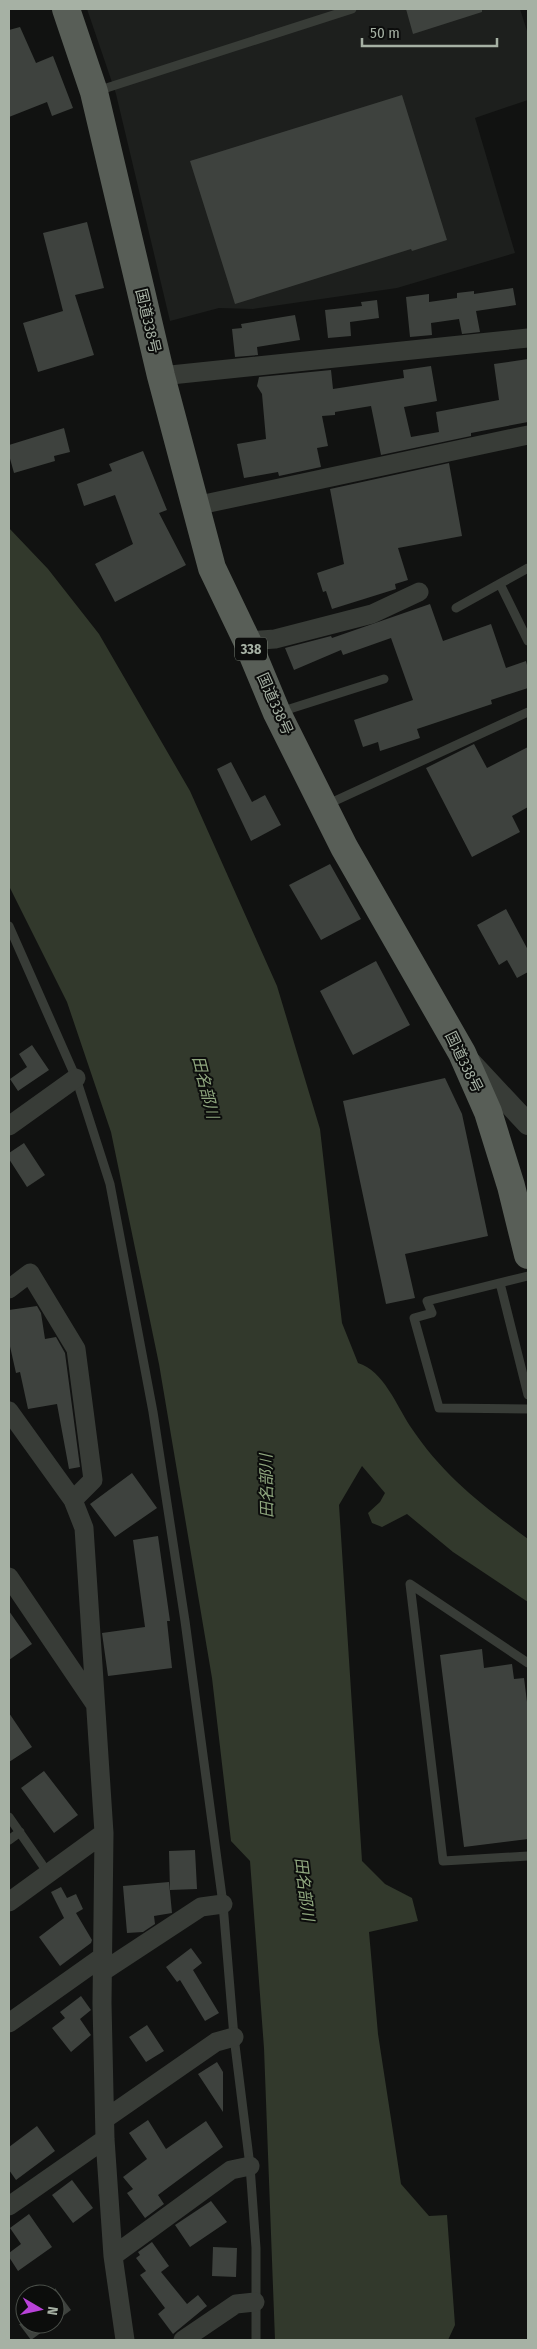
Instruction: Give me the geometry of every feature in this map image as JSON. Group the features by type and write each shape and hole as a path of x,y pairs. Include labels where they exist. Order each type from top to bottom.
{"highway":[{"name":"国道338号","path":"66,9 94,92 161,376 212,568 247,641 277,713 344,847 462,1053 488,1112 511,1186 528,1255"}],"street":[{"path":"161,376 528,338"},
{"path":"195,506 528,435"},
{"path":"247,641 275,639 372,614 419,592"},
{"path":"462,1053 528,1124"},
{"path":"9,1125 76,1078"},
{"path":"9,1288 30,1273 76,1349 93,1480 73,1500"},
{"path":"9,1412 73,1500 84,1528 104,1834 102,2044 105,2139 113,2256 125,2340"},
{"path":"9,1577 95,1704"},
{"path":"9,1902 104,1834"},
{"path":"9,2023 102,1965 201,1907 223,1904"},
{"path":"105,2120 216,2042 234,2037"},
{"path":"9,2206 105,2139"},
{"path":"113,2256 230,2170 250,2166"},
{"path":"183,2340 236,2304 255,2302"}],"lane":[{"path":"94,92 352,9"},
{"path":"456,608 528,568"},
{"path":"500,584 528,641"},
{"path":"277,713 384,679"},
{"path":"324,806 528,712"},
{"path":"9,926 76,1078 110,1184 153,1412 184,1611 223,1904 234,2037 250,2166 256,2248 256,2340"},
{"path":"528,1276 427,1301 432,1313 414,1318 439,1408 528,1409"},
{"path":"500,1283 528,1395"},
{"path":"528,1662 410,1584 443,1861 528,1856"},
{"path":"9,1817 48,1873"},
{"path":"9,1840 20,1832"}],"shaded area":[{"path":"87,9 520,9 528,34 528,100 475,118 515,253 397,288 253,309 219,308 170,321 116,94"}],"water":[{"name":"田名部川","path":"9,528 48,569 99,634 190,791 277,986 320,1129 342,1323 358,1363 375,1373 382,1381 423,1444 450,1475 464,1489 528,1539 528,1602 453,1552 407,1514 382,1527 372,1523 368,1513 380,1502 385,1493 362,1466 339,1505 362,1861 385,1884 412,1898 418,1921 369,1932 378,2034 401,2184 429,2216 447,2215 455,2325 448,2340 275,2340 264,2048 250,1861 231,1841 212,1678 159,1364 111,1132 67,1002 9,886"}],"building":[{"path":"406,9 482,9 482,12 413,34"},
{"path":"20,27 36,63 53,56 73,108 52,116 47,102 9,117 9,30"},
{"path":"402,95 447,240 412,251 411,249 235,304 190,161"},
{"path":"87,222 104,288 75,295 94,355 38,372 23,323 63,311 43,233"},
{"path":"513,288 516,305 476,311 480,332 462,334 459,319 431,323 432,335 410,337 406,297 429,294 429,302 457,298 457,293 474,291 474,294"},
{"path":"377,300 379,318 350,322 351,336 328,338 325,310 362,306 361,302"},
{"path":"295,315 300,340 257,347 258,355 235,357 232,329 242,328 241,324"},
{"path":"528,359 528,422 471,433 471,436 381,455 371,406 335,412 335,415 322,416 328,446 317,448 321,467 279,476 278,472 244,478 237,444 266,439 262,394 257,386 259,377 331,370 333,389 404,378 403,370 431,366 437,401 404,407 411,437 439,432 436,412 499,400 494,364"},
{"path":"64,428 70,452 54,456 55,461 14,473 9,455 9,445"},
{"path":"143,451 167,510 159,513 186,565 115,602 95,564 133,544 115,495 84,506 77,484 112,471 109,464"},
{"path":"449,463 462,536 398,548 408,580 395,584 396,589 332,609 326,591 323,592 317,573 344,564 330,489"},
{"path":"430,604 443,641 491,624 506,668 526,661 528,688 491,700 492,704 417,729 420,738 380,751 378,742 363,747 354,720 413,700 391,638 343,655 341,650 294,670 285,648 331,636 332,638"},
{"path":"474,744 487,768 528,747 528,807 512,816 520,832 472,857 426,768"},
{"path":"231,762 252,802 265,795 281,825 251,841 217,769"},
{"path":"330,864 361,919 321,940 289,885"},
{"path":"506,909 528,950 528,972 517,978 507,960 499,965 477,925"},
{"path":"376,961 410,1025 353,1055 320,991"},
{"path":"32,1045 49,1070 18,1091 10,1079 27,1067 19,1054"},
{"path":"445,1078 462,1114 488,1236 405,1254 415,1298 386,1304 343,1101"},
{"path":"24,1143 45,1175 27,1187 9,1159 9,1153"},
{"path":"37,1306 41,1313 45,1339 56,1337 65,1353 80,1467 69,1469 57,1404 28,1409 20,1372 16,1373 9,1342 9,1310"},
{"path":"132,1473 157,1508 115,1537 90,1504"},
{"path":"158,1536 170,1621 167,1621 172,1668 108,1676 102,1633 145,1627 133,1540"},
{"path":"9,1611 32,1644 9,1660"},
{"path":"482,1649 484,1668 512,1664 514,1679 524,1678 528,1710 528,1839 464,1847 440,1655"},
{"path":"9,1713 32,1747 9,1762"},
{"path":"44,1771 78,1815 54,1833 21,1788"},
{"path":"195,1850 197,1889 170,1890 169,1851"},
{"path":"169,1882 172,1913 154,1916 155,1924 143,1932 127,1933 123,1886"},
{"path":"61,1887 67,1898 76,1894 83,1909 76,1913 92,1940 91,1943 60,1966 39,1937 64,1918 51,1892"},
{"path":"191,1948 202,1963 193,1970 219,2013 205,2021 180,1980 177,1982 166,1967"},
{"path":"81,1996 91,2010 80,2019 91,2035 71,2052 52,2028 65,2018 60,2012"},
{"path":"147,2025 164,2051 146,2062 129,2037"},
{"path":"217,2062 223,2072 223,2112 198,2074"},
{"path":"148,2120 166,2149 206,2121 223,2147 158,2195 164,2204 145,2218 127,2193 133,2189 123,2177 147,2159 129,2133"},
{"path":"37,2126 55,2151 16,2180 9,2170 9,2147"},
{"path":"72,2180 93,2208 73,2223 52,2195"},
{"path":"211,2201 227,2222 190,2247 175,2225"},
{"path":"29,2214 52,2247 18,2271 9,2257 9,2253 21,2244 10,2228"},
{"path":"152,2242 169,2266 161,2272 187,2304 198,2295 207,2306 173,2334 158,2314 165,2308 140,2275 146,2271 136,2258 140,2255 138,2252"},
{"path":"213,2247 237,2248 236,2277 212,2276"},
{"path":"65,2302 71,2310 65,2314"},
{"path":"26,2334 39,2334 31,2340"}]}
